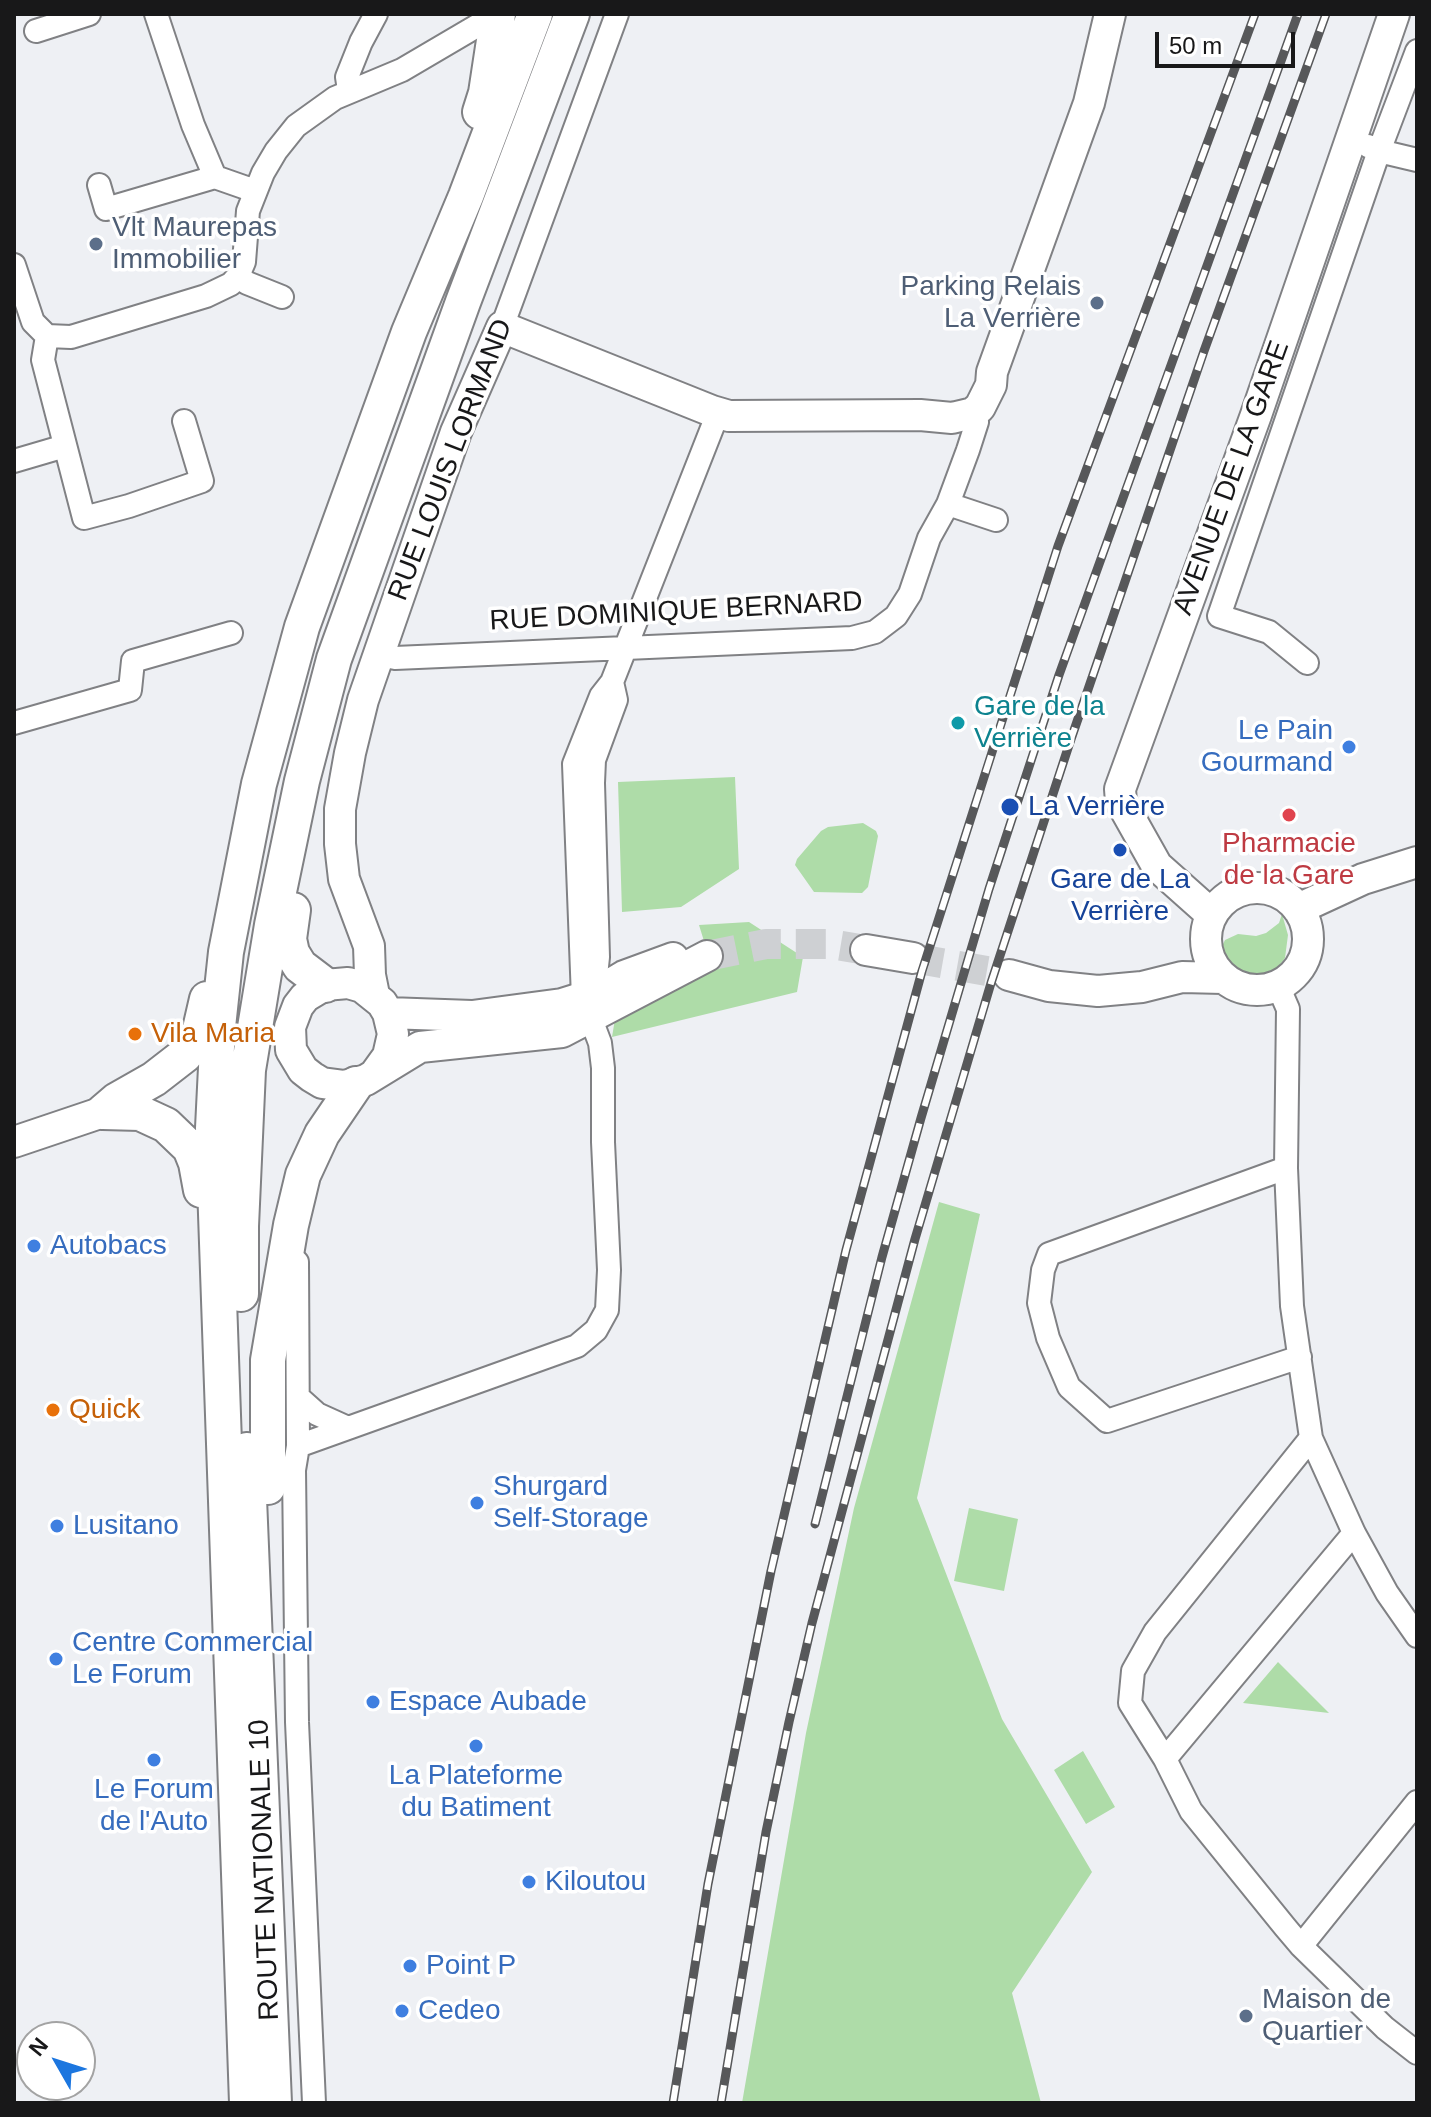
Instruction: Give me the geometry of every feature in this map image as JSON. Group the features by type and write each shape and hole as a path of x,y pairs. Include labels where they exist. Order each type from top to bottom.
{"main road":[{"path":"247,2103 213,1128 218,1027 226,952 259,784 302,627 409,332 466,196 535,14"},
{"name":"ROUTE NATIONALE 10","path":"274,2103 242,1348 241,1226 248,1070 272,925 302,781 334,659 463,302 572,14"},
{"path":"466,196 459,173 486,93 497,16"},
{"path":"103,1112 174,1065 198,1038 205,1017 216,927 246,781 266,758"},
{"path":"302,781 310,804 289,939 292,953 300,966 330,984"},
{"path":"254,1600 269,1570 268,1360 291,1225 303,1175 322,1134 365,1079"},
{"path":"103,1112 140,1113 166,1125 184,1140 196,1163 203,1202 216,1215"}],"street":[{"path":"36,31 89,14"},
{"path":"156,14 193,125 215,177"},
{"path":"349,90 347,77 376,14"},
{"name":"RUE LOUIS LORMAND","path":"381,1004 370,975 369,946 344,879 340,844 340,809 353,740 378,655 456,432 502,327 617,14"},
{"path":"502,327 718,413 952,418 973,413 986,398 991,385 992,372 1089,103 1110,14"},
{"name":"AVENUE DE LA GARE","path":"1212,915 1157,866 1121,802 1120,789 1188,601 1366,145 1377,57 1394,14"},
{"path":"14,265 33,322 47,336 71,337 222,290 238,276 244,262 248,211 255,191 276,151 296,126 321,106 349,90 402,70 497,16"},
{"path":"1219,616 1366,145 1417,51"},
{"path":"1366,145 1417,160"},
{"path":"99,185 106,209 215,177 255,191"},
{"path":"238,276 247,283 282,297"},
{"path":"47,336 43,360 84,518 202,481 184,421"},
{"path":"937,416 962,403 992,372"},
{"path":"298,1446 577,1346 596,1330 607,1310 609,1270 603,1068 600,1043 589,1004 574,764 601,696 612,682 626,648 718,413"},
{"name":"RUE DOMINIQUE BERNARD","path":"378,655 395,658 852,638 875,632 891,621 903,606 929,538 948,504 977,422 973,413"},
{"path":"14,461 65,446"},
{"path":"948,504 996,520"},
{"path":"1188,601 1204,611 1269,632 1307,663"},
{"path":"14,723 130,690 133,661 231,633"},
{"path":"589,1004 598,943 594,760 616,700 612,682"},
{"path":"1298,909 1363,879 1417,862"},
{"path":"1206,947 1176,963 1123,976 1080,980 1009,975 1049,986 1098,991 1142,987 1182,977 1223,978 1249,990 1264,990 1278,986 1291,977 1306,952 1308,937 1305,922 1287,898 1257,888 1240,891 1225,899 1212,915 1206,933 1206,947 1223,978"},
{"name":"RUE LOUIS LORMAND","path":"330,984 344,972 353,957 358,936 357,915"},
{"path":"866,950 913,958"},
{"path":"420,1047 562,1032 589,1004 624,976 676,957 703,958"},
{"path":"348,983 381,1004 442,1015 472,1016 562,1004 589,1004 559,1019 480,1029 420,1047 365,1079 345,1086 322,1083 303,1070 291,1050 290,1027 298,1006 315,990 330,984 348,983"},
{"path":"1278,986 1288,1009 1286,1168 1292,1306 1311,1438 1354,1533 1387,1593 1417,1636"},
{"path":"365,1079 388,1056 391,1045 393,1034 381,1004"},
{"path":"14,1142 103,1112"},
{"path":"1286,1168 1049,1254 1043,1270 1039,1303 1048,1338 1069,1387 1107,1421 1300,1357"},
{"path":"291,1225 297,1253 298,1446 294,1470 297,1722 314,2103"},
{"path":"298,1397 317,1414 348,1428"},
{"path":"1311,1438 1155,1632 1133,1671 1130,1703 1165,1759 1191,1811 1301,1946 1385,2028 1417,2053"},
{"path":"1165,1759 1354,1533"},
{"path":"1301,1946 1417,1802"}],"green space":[{"path":"735,777 739,869 681,907 622,912 618,782"},
{"path":"863,823 876,831 878,836 868,887 862,893 814,892 795,865 797,859 828,827"},
{"path":"1282,914 1288,935 1285,958 1276,970 1263,977 1248,978 1231,971 1220,961 1218,954 1225,940 1238,934 1256,936 1266,933 1279,923"},
{"path":"749,922 803,957 797,992 612,1037 615,1019 712,967 699,925"},
{"path":"939,1202 980,1214 917,1498 1002,1719 1092,1872 1012,1993 1041,2103 742,2103 806,1733 854,1508"},
{"path":"969,1508 1018,1519 1004,1591 954,1581"},
{"path":"1278,1662 1329,1713 1243,1703"},
{"path":"1083,1751 1115,1807 1086,1824 1054,1770"}],"tunnel":[{"path":"707,956 766,944 830,944 866,950"},
{"path":"913,958 1009,975"}],"railway":[{"path":"673,2103 708,1884 771,1571 846,1250 922,971 1058,546 1255,14"},
{"path":"815,1524 882,1257 989,889 1059,675 1298,14"},
{"path":"721,2103 766,1832 789,1722 812,1623 915,1239 991,983 1069,745 1204,351 1326,14"}],"place":[{"name":"Vlt Maurepas Immobilier","path":"96,244"},
{"name":"Parking Relais La Verrière","path":"1097,303"},
{"name":"Gare de la Verrière","path":"958,723"},
{"name":"Le Pain Gourmand","path":"1349,747"},
{"name":"La Verrière","path":"1010,807"},
{"name":"Pharmacie de la Gare","path":"1289,815"},
{"name":"Gare de La Verrière","path":"1120,850"},
{"name":"Vila Maria","path":"135,1034"},
{"name":"Autobacs","path":"34,1246"},
{"name":"Quick","path":"53,1410"},
{"name":"Shurgard Self-Storage","path":"477,1503"},
{"name":"Lusitano","path":"57,1526"},
{"name":"Centre Commercial Le Forum","path":"56,1659"},
{"name":"Espace Aubade","path":"373,1702"},
{"name":"La Plateforme du Batiment","path":"476,1746"},
{"name":"Le Forum de l'Auto","path":"154,1760"},
{"name":"Kiloutou","path":"529,1882"},
{"name":"Point P","path":"410,1966"},
{"name":"Cedeo","path":"402,2011"},
{"name":"Maison de Quartier","path":"1246,2016"}]}
